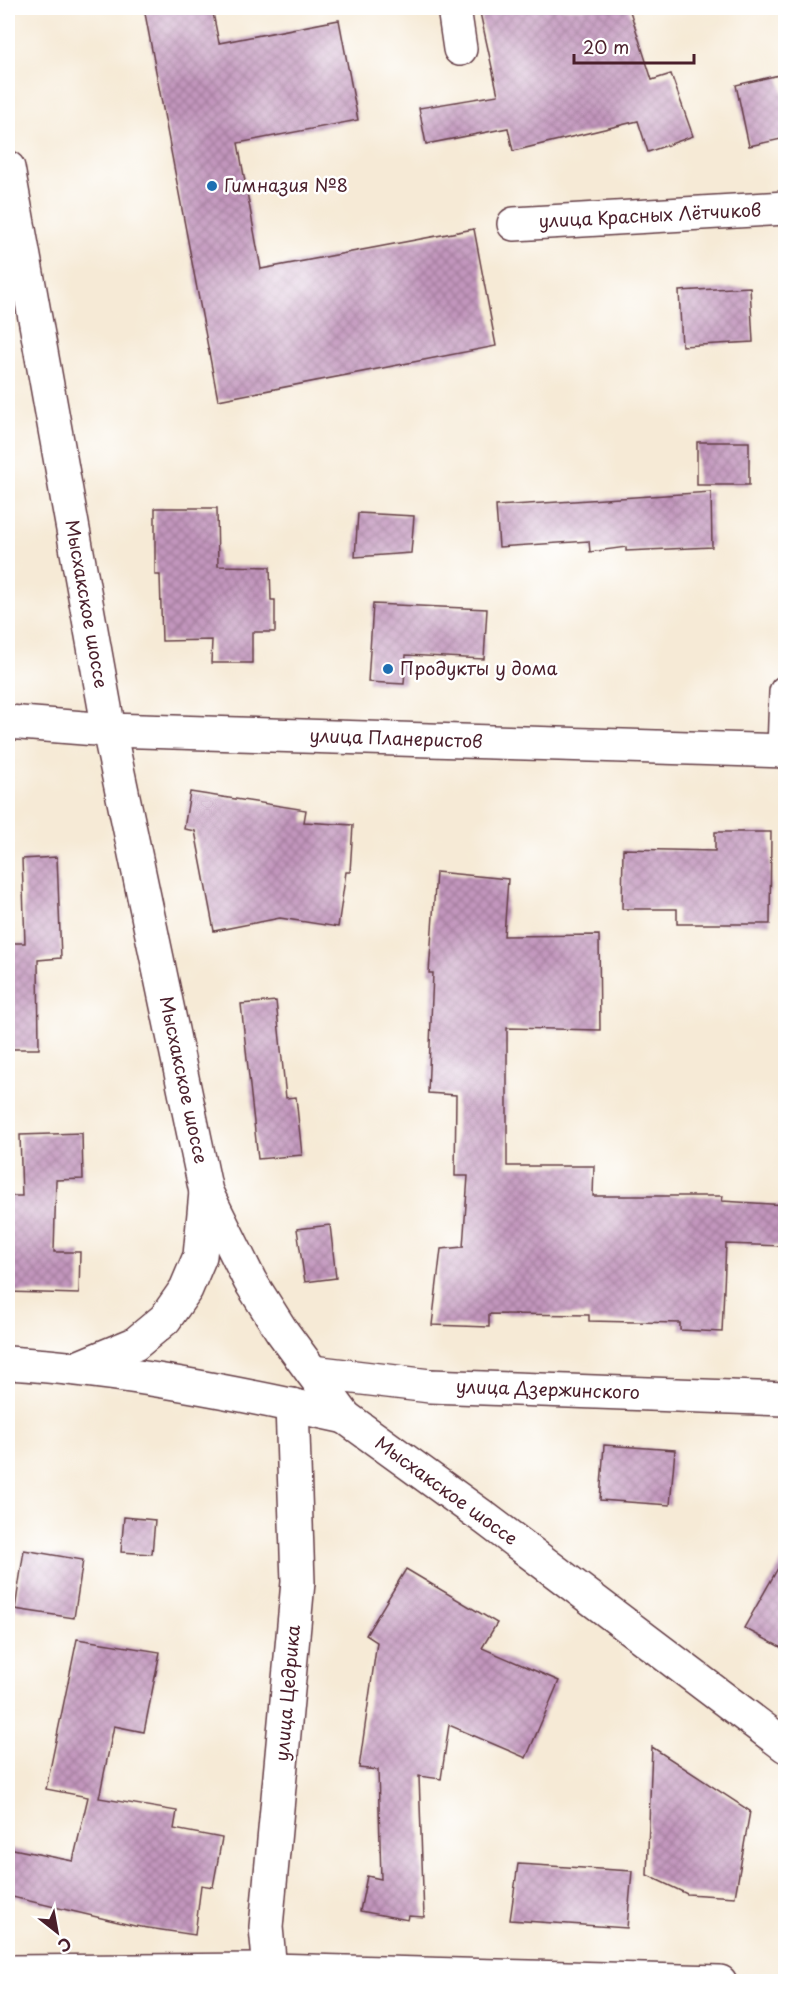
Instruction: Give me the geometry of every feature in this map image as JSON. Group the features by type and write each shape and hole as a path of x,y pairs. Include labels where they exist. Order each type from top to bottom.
{"street":[{"path":"454,8 460,49"},
{"name":"Мысхакское шоссе","path":"8,168 109,730 206,1192 250,1281 345,1417 495,1526 786,1746"},
{"name":"улица Красных Лётчиков","path":"514,224 786,208"},
{"path":"785,751 786,693"},
{"name":"улица Планеристов","path":"8,722 109,730 785,751"},
{"path":"77,1368 135,1344 165,1319 186,1289 200,1256 206,1192"},
{"path":"8,1363 77,1368 292,1405 345,1417"},
{"name":"улица Дзержинского","path":"312,1372 430,1386 786,1399"},
{"name":"улица Цедрика","path":"271,1976 266,1927 298,1582 292,1405"},
{"path":"8,1972 720,1982"}],"building":[{"name":"Гимназия №8","path":"144,8 212,8 219,43 339,20 358,120 238,143 261,269 474,229 496,346 218,400"},
{"path":"479,8 629,8 652,80 671,74 693,136 648,152 638,121 513,151 508,128 426,144 419,108 498,95"},
{"path":"779,75 786,105 786,138 749,146 736,85"},
{"path":"750,287 753,342 682,346 679,291"},
{"path":"697,442 749,442 749,485 697,485"},
{"path":"711,492 712,547 626,551 626,547 590,552 589,541 499,547 496,506"},
{"path":"155,508 217,508 218,566 270,567 271,600 275,600 275,632 252,632 252,663 211,663 212,640 162,641 160,575 155,575"},
{"path":"358,513 414,516 411,553 355,557"},
{"path":"373,604 487,609 484,659 406,655 404,684 368,682"},
{"path":"190,792 306,810 304,822 353,825 350,872 346,872 338,927 280,918 214,931 195,831 184,829"},
{"path":"715,832 771,832 770,924 677,924 677,909 622,909 623,849 715,851"},
{"path":"57,857 61,958 38,960 39,1049 8,1049 8,943 25,943 22,859"},
{"path":"436,872 508,879 504,936 599,935 600,1030 507,1028 507,1166 594,1166 593,1196 723,1196 722,1201 785,1205 782,1246 726,1244 722,1332 680,1330 680,1323 589,1321 589,1315 489,1314 489,1327 432,1325 441,1249 463,1247 468,1176 455,1176 456,1095 428,1093 433,973 429,973"},
{"path":"276,1001 286,1098 296,1097 302,1155 258,1159 241,1004"},
{"path":"82,1133 83,1179 56,1180 54,1252 80,1252 79,1294 8,1292 8,1196 22,1196 20,1135"},
{"path":"330,1225 336,1278 305,1282 297,1229"},
{"path":"604,1445 675,1450 670,1505 600,1500"},
{"path":"124,1517 155,1520 152,1554 121,1552"},
{"path":"24,1550 83,1560 74,1618 15,1609"},
{"path":"786,1554 786,1650 744,1628"},
{"path":"406,1569 497,1623 482,1648 559,1681 526,1758 449,1725 441,1779 419,1776 424,1917 409,1916 408,1920 360,1911 367,1876 381,1879 378,1770 359,1768 377,1642 366,1635"},
{"path":"77,1639 160,1652 144,1732 114,1726 99,1798 177,1811 174,1829 222,1838 213,1887 201,1885 195,1935 135,1926 8,1896 8,1848 73,1861 88,1797 46,1789"},
{"path":"652,1747 750,1811 735,1897 687,1894 647,1875"},
{"path":"518,1864 632,1871 627,1928 510,1920"}],"place":[{"name":"Гимназия №8","path":"212,186"},
{"name":"Продукты у дома","path":"388,669"}]}
